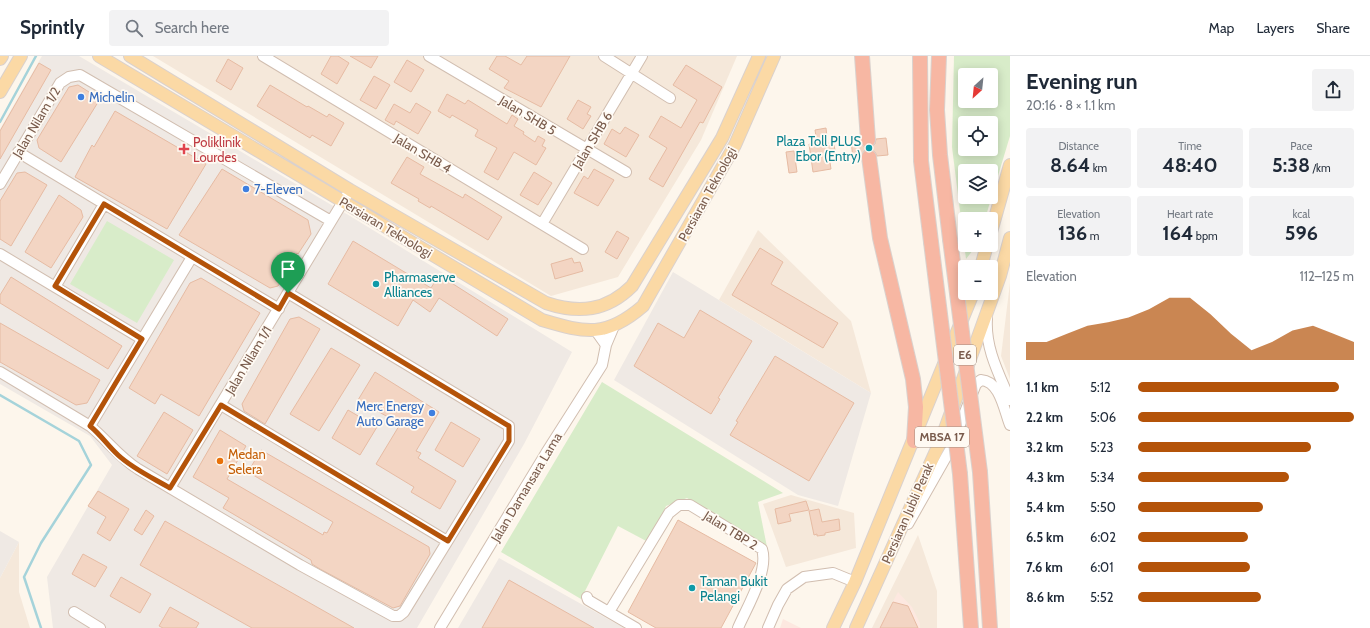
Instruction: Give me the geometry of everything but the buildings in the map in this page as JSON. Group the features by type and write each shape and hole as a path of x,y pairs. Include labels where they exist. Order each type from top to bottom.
{"highway":[{"path":"862,56 868,140"},
{"name":"E6","path":"920,56 921,161 960,474 971,628"},
{"name":"E6","path":"939,56 938,125 950,239 980,472 990,628"},
{"path":"869,157 880,238 913,379 916,407 914,441"}],"main road":[{"path":"0,92 21,56"},
{"name":"Persiaran Teknologi","path":"99,56 542,320 567,328 596,331 614,326 631,316 643,306 735,145 774,56"},
{"name":"Persiaran Teknologi","path":"130,56 350,190 546,303 564,309 586,310 605,305 623,295 632,286 722,138 759,56"},
{"path":"997,212 1010,165"},
{"name":"Persiaran Jubli Perak","path":"858,625 887,557 941,440 1000,276 1010,238"},
{"name":"Persiaran Jubli Perak","path":"833,628 855,582 914,441 970,300"}],"street":[{"name":"Jalan SHB 4","path":"263,56 584,249"},
{"name":"Jalan SHB 5","path":"429,56 626,172"},
{"path":"604,56 670,98"},
{"name":"Jalan SHB 6","path":"542,224 642,56"},
{"name":"Jalan Nilam 1/2","path":"0,184 60,83 69,77 80,75 331,222"},
{"path":"18,152 279,309"},
{"name":"Jalan Nilam 1/1","path":"170,488 350,190"},
{"path":"55,286 104,204"},
{"path":"0,254 142,339"},
{"path":"90,426 192,257"},
{"path":"0,372 90,426 126,462 300,565 393,616 399,616 404,612 509,441 509,426 288,293"},
{"path":"988,307 986,333 991,352 1010,400"},
{"name":"Jalan Damansara Lama","path":"440,628 546,453 602,365 606,345 614,326"},
{"path":"596,331 606,345"},
{"path":"887,557 923,499 950,450 976,384 981,380 988,381 995,386 1010,425"},
{"path":"221,405 448,541"},
{"name":"Jalan TBP 2","path":"609,612 669,513 679,505 690,505 762,549 765,557 762,571 738,628"},
{"path":"768,628 787,589 804,577 816,574 833,573 855,582"},
{"path":"587,597 588,600 636,628"},
{"path":"74,612 100,628"}],"shaded area":[{"path":"42,56 79,56 350,216 572,352 524,444 417,628 53,628 47,577 112,465 90,436 0,384 0,129"},
{"path":"153,56 737,56 701,140 618,277 551,296"},
{"path":"758,230 851,321 871,393 719,300"},
{"path":"673,272 871,393 838,506 798,495 614,380"},
{"path":"1010,283 1010,379 1001,356"},
{"path":"791,495 854,513 856,548 786,567 763,504"},
{"path":"0,531 19,542 0,578"},
{"path":"918,535 937,591 937,628 872,628"},
{"path":"19,542 19,592 30,628 0,628 0,578"},
{"path":"499,558 624,628 458,628"},
{"path":"898,592 912,607 920,623 920,628 879,628"},
{"path":"783,619 801,628 780,628"}],"green space":[{"path":"954,56 1010,56 1010,136 998,176 998,164 958,164 958,195 952,147"},
{"path":"959,204 990,204 987,212 960,212"},
{"path":"107,221 174,260 137,323 70,284"},
{"path":"965,252 972,252 966,259"},
{"path":"602,382 783,493 758,502 767,547 687,498 666,506 650,543 618,526 581,599 501,552"}],"waterway":[{"path":"0,122 36,56"},
{"path":"0,395 79,441 91,465 41,543 24,577 41,628"}],"place":[{"name":"Michelin","path":"81,97"},
{"name":"Plaza Toll PLUS Ebor (Entry)","path":"869,148"},
{"name":"Poliklinik Lourdes","path":"184,149"},
{"name":"7-Eleven","path":"246,189"},
{"name":"Pharmaserve Alliances","path":"376,284"},
{"name":"Merc Energy Auto Garage","path":"432,413"},
{"name":"Medan Selera","path":"220,461"},
{"name":"Taman Bukit Pelangi","path":"692,588"}],"route":[{"path":"104,204 279,309 288,293 509,426 509,441 448,541 221,405 170,488 126,462 101,435 90,426 142,339 55,286 104,204"}]}
